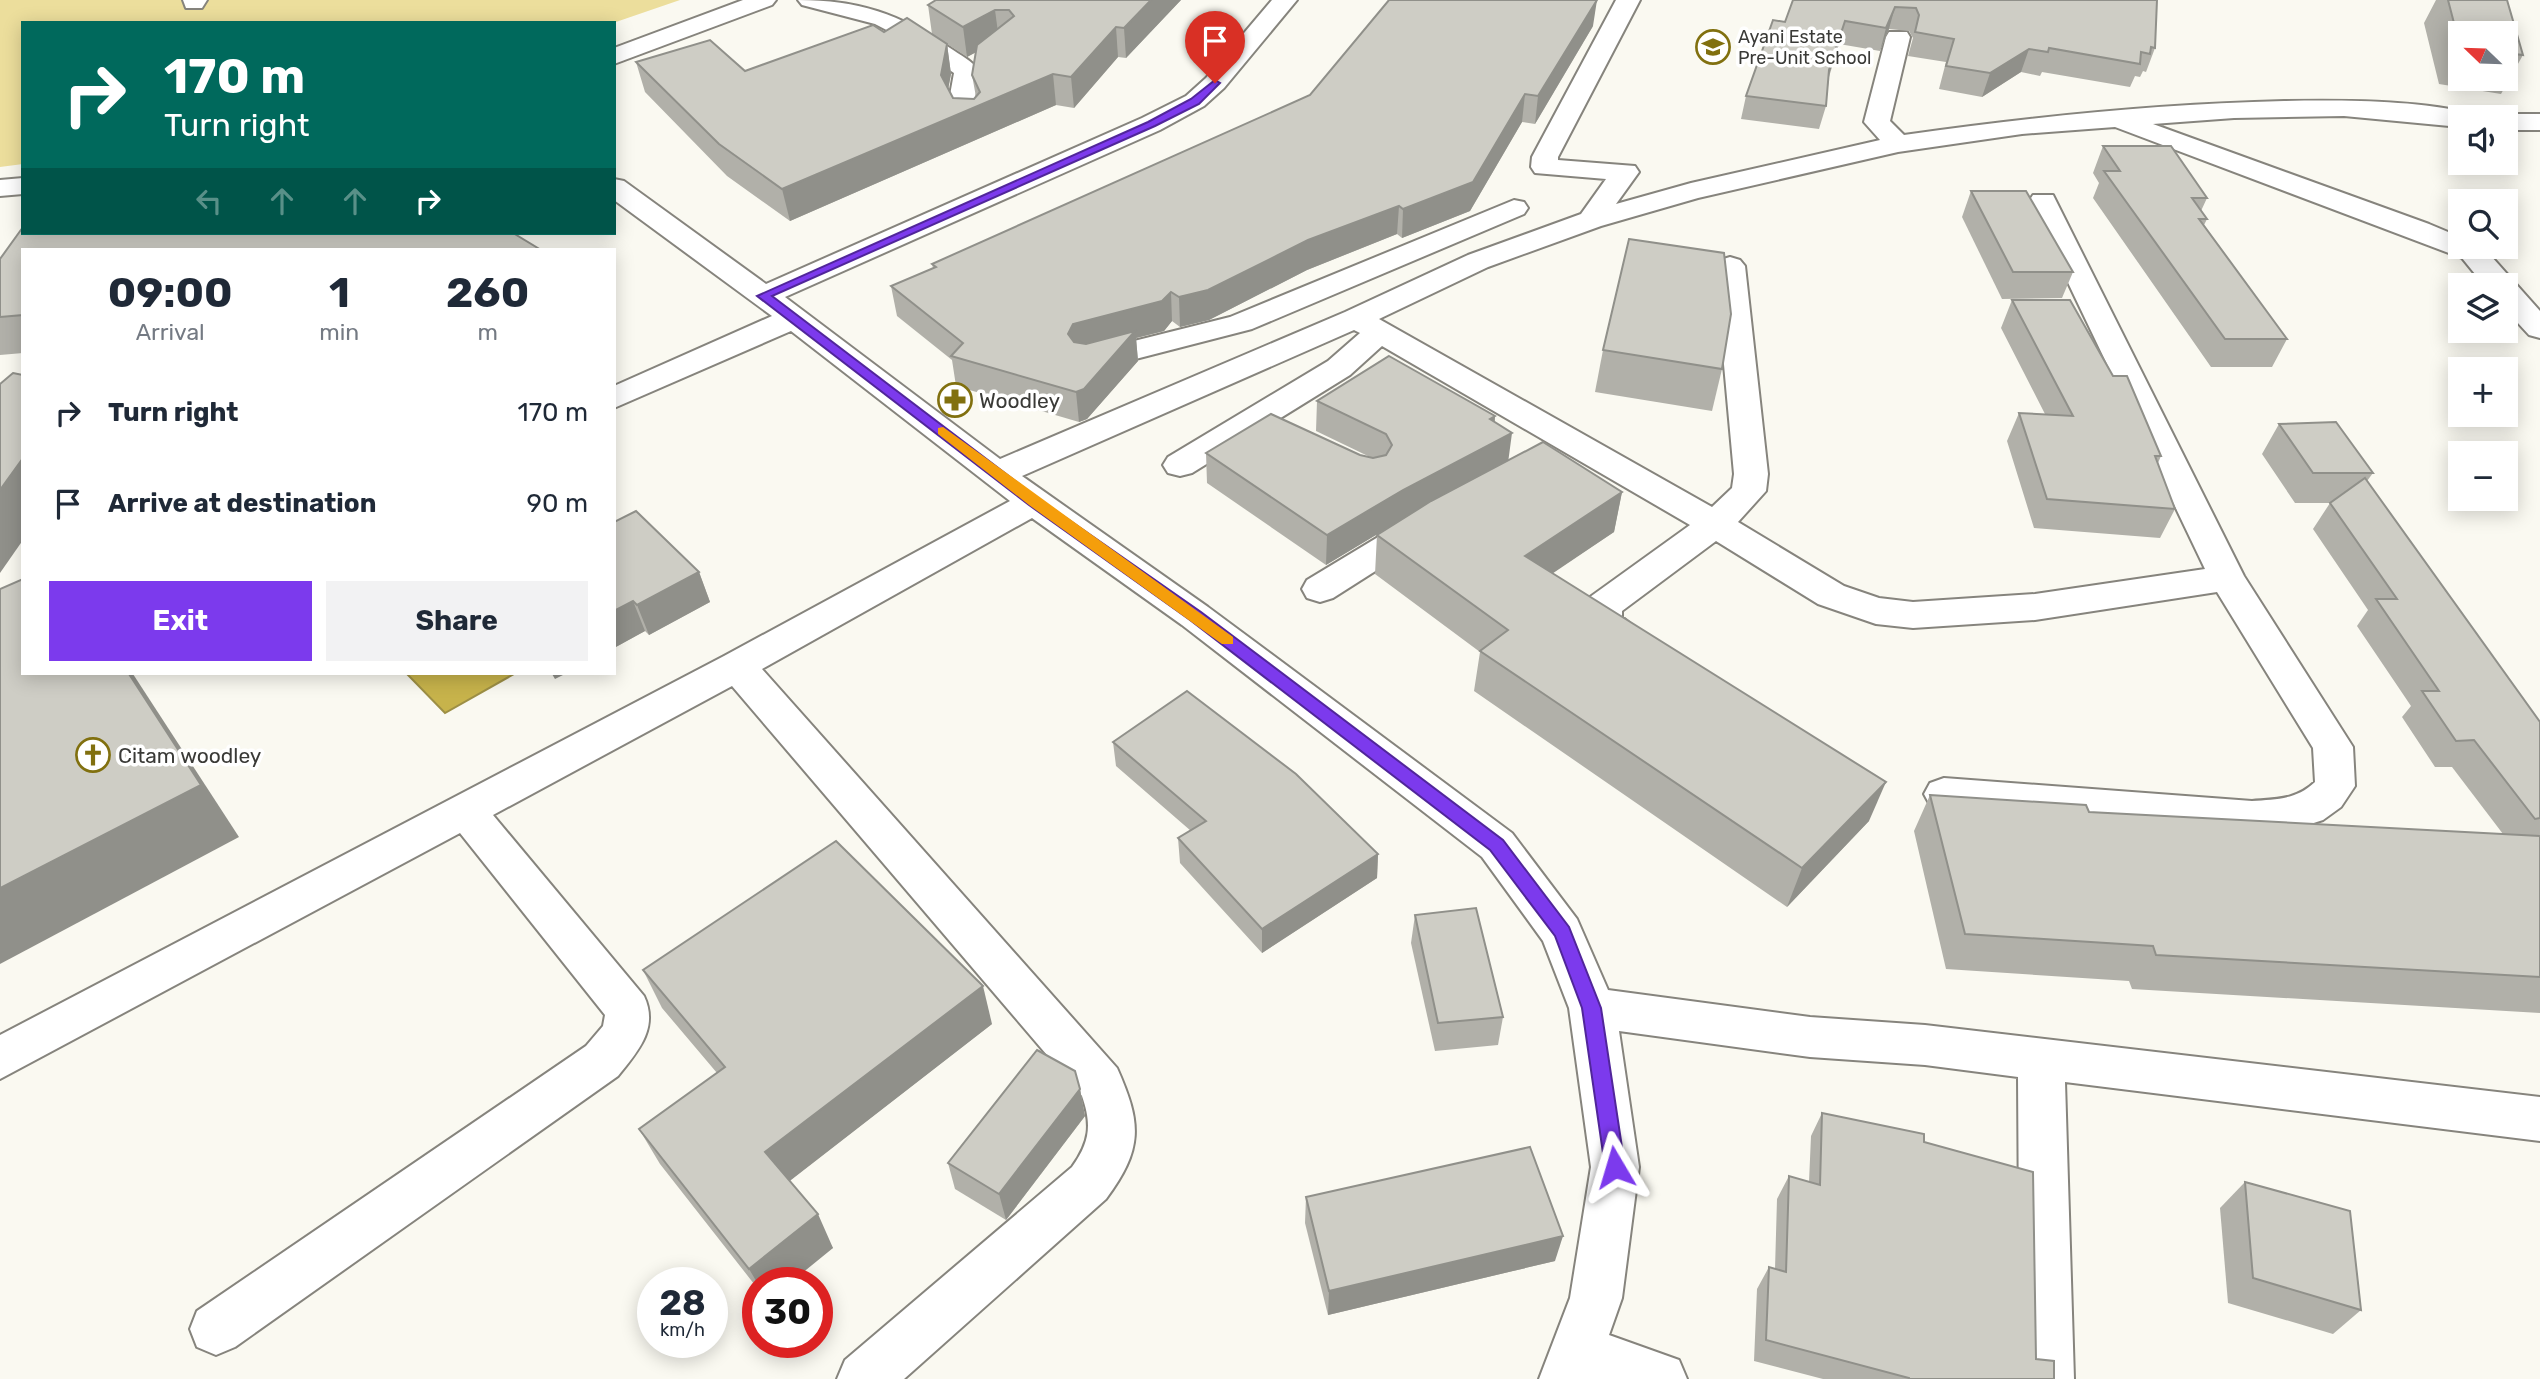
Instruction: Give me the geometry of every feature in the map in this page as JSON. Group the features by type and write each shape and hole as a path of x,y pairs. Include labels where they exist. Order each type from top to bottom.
{"street":[{"path":"616,56 764,0"},
{"path":"810,0 883,19 976,65 961,106 969,121"},
{"path":"763,296 1195,102 1215,83 1286,0"},
{"path":"1591,220 1626,172 1545,167 1545,157 1628,0"},
{"path":"1898,37 1877,122 1898,144"},
{"path":"998,473 1371,319 1478,261 1591,220 1691,191 1898,144 2022,126 2234,110 2344,108 2448,118"},
{"path":"2118,119 2183,146 2403,223 2448,242"},
{"path":"2518,122 2540,122"},
{"path":"0,188 21,186"},
{"path":"616,188 794,318 1034,502 1206,624 1497,845 1562,932 1592,1008 1615,1167 1596,1298 1572,1365 1660,1379"},
{"path":"1944,794 2252,817 2291,814 2322,804 2335,786 2333,747 2227,578 2043,201"},
{"path":"1088,362 1241,323 1347,276 1514,208"},
{"path":"2478,259 2490,273"},
{"path":"1661,661 1625,641 1604,622 1603,606 1715,524 1749,491 1751,474 1730,266"},
{"path":"1347,276 1371,319 1831,595 1876,611 1913,615 2035,607 2227,578"},
{"path":"2518,305 2540,329"},
{"path":"616,397 794,318"},
{"path":"1180,465 1271,425 1339,368 1371,319"},
{"path":"1539,462 1571,441"},
{"path":"0,1058 737,666 1034,502"},
{"path":"1320,589 1451,512"},
{"path":"737,666 1100,1083 1114,1114 1114,1136 1105,1162 1089,1183 864,1379"},
{"path":"216,1329 602,1061 625,1033 628,1010 466,811"},
{"path":"1592,1008 1810,1037 1925,1045 2540,1119"},
{"path":"2041,1061 2047,1379"}],"shaded area":[{"path":"0,0 680,0 616,22 21,21 21,164 0,167"},
{"path":"408,675 512,675 445,713"}],"building":[{"path":"936,0 1151,0 1124,28 1116,27 1071,77 1053,74 782,189 719,144 636,62 710,40 745,71 873,25 884,32 907,18 947,44 941,75 953,98 974,99 980,92 972,75 977,45 1014,16 1009,10 995,10 963,27 928,5"},
{"path":"1389,0 1597,0 1538,96 1525,94 1473,182 1403,209 1399,206 1308,240 1208,290 1179,297 1171,292 1162,301 1073,324 1068,334 1074,342 1086,344 1135,331 1084,389 1076,392 951,356 963,343 891,286 936,267 932,264 1310,95"},
{"path":"1793,0 2157,0 2155,48 2151,47 2150,54 2141,52 2140,64 2049,48 2048,52 2029,49 1990,73 1946,66 1954,39 1915,32 1919,15 1916,8 1895,7 1886,28 1845,21 1829,70 1826,106 1746,96 1773,20 1785,22"},
{"path":"2448,0 2507,0 2513,21 2453,21"},
{"path":"2518,38 2523,55 2518,54"},
{"path":"2103,146 2171,146 2207,198 2192,198 2207,219 2199,219 2287,339 2225,339 2104,171 2120,171"},
{"path":"1971,191 2026,191 2073,272 2013,272"},
{"path":"21,230 21,235 516,235 538,248 21,248 21,315 0,317 0,259"},
{"path":"1629,239 1724,253 1731,314 1722,369 1603,350"},
{"path":"2012,300 2070,300 2113,376 2127,376 2161,456 2155,456 2175,509 2047,499 2019,413 2073,416"},
{"path":"1389,356 1495,416 1490,419 1512,433 1403,490 1327,535 1206,453 1271,414 1360,455 1373,458 1386,455 1392,445 1386,434 1317,401"},
{"path":"13,373 21,375 21,461 0,490 0,384"},
{"path":"2336,422 2373,473 2313,473 2279,424"},
{"path":"1543,442 1622,492 1525,556 1886,782 1802,868 1480,651 1508,630 1377,535 1431,501"},
{"path":"2365,478 2540,722 2540,818 2535,819 2474,740 2456,741 2422,691 2439,691 2376,599 2397,599 2330,503"},
{"path":"636,511 699,572 637,605 633,601 616,610 616,521"},
{"name":"Citam woodley","path":"21,580 21,675 130,675 201,785 0,888 0,589"},
{"path":"1187,691 1296,774 1378,854 1262,929 1178,838 1206,821 1113,742"},
{"path":"1930,795 2086,805 2089,812 2540,836 2540,977 2156,955 2153,946 1965,934"},
{"path":"836,841 983,986 765,1152 818,1214 752,1267 747,1267 639,1129 725,1067 643,970"},
{"path":"1476,908 1503,1017 1438,1023 1415,915"},
{"path":"1037,1050 1075,1071 1080,1089 999,1194 948,1163"},
{"path":"1822,1113 1924,1134 1924,1142 2033,1172 2036,1359 2054,1361 2054,1379 1909,1379 1766,1340 1769,1267 1786,1272 1789,1176 1820,1185"},
{"path":"1530,1147 1563,1236 1329,1291 1306,1197"},
{"path":"2245,1182 2350,1211 2361,1310 2253,1278"}],"slow traffic":[{"path":"943,431 1034,502 1228,640"}],"place":[{"name":"Ayani Estate Pre-Unit School","path":"1713,47"},
{"name":"Woodley","path":"955,400"},
{"name":"Citam woodley","path":"93,755"}],"route":[{"path":"1215,83 1195,102 1151,124 763,296 1034,502 1195,616 1497,845 1562,932 1592,1008 1615,1167"}]}
